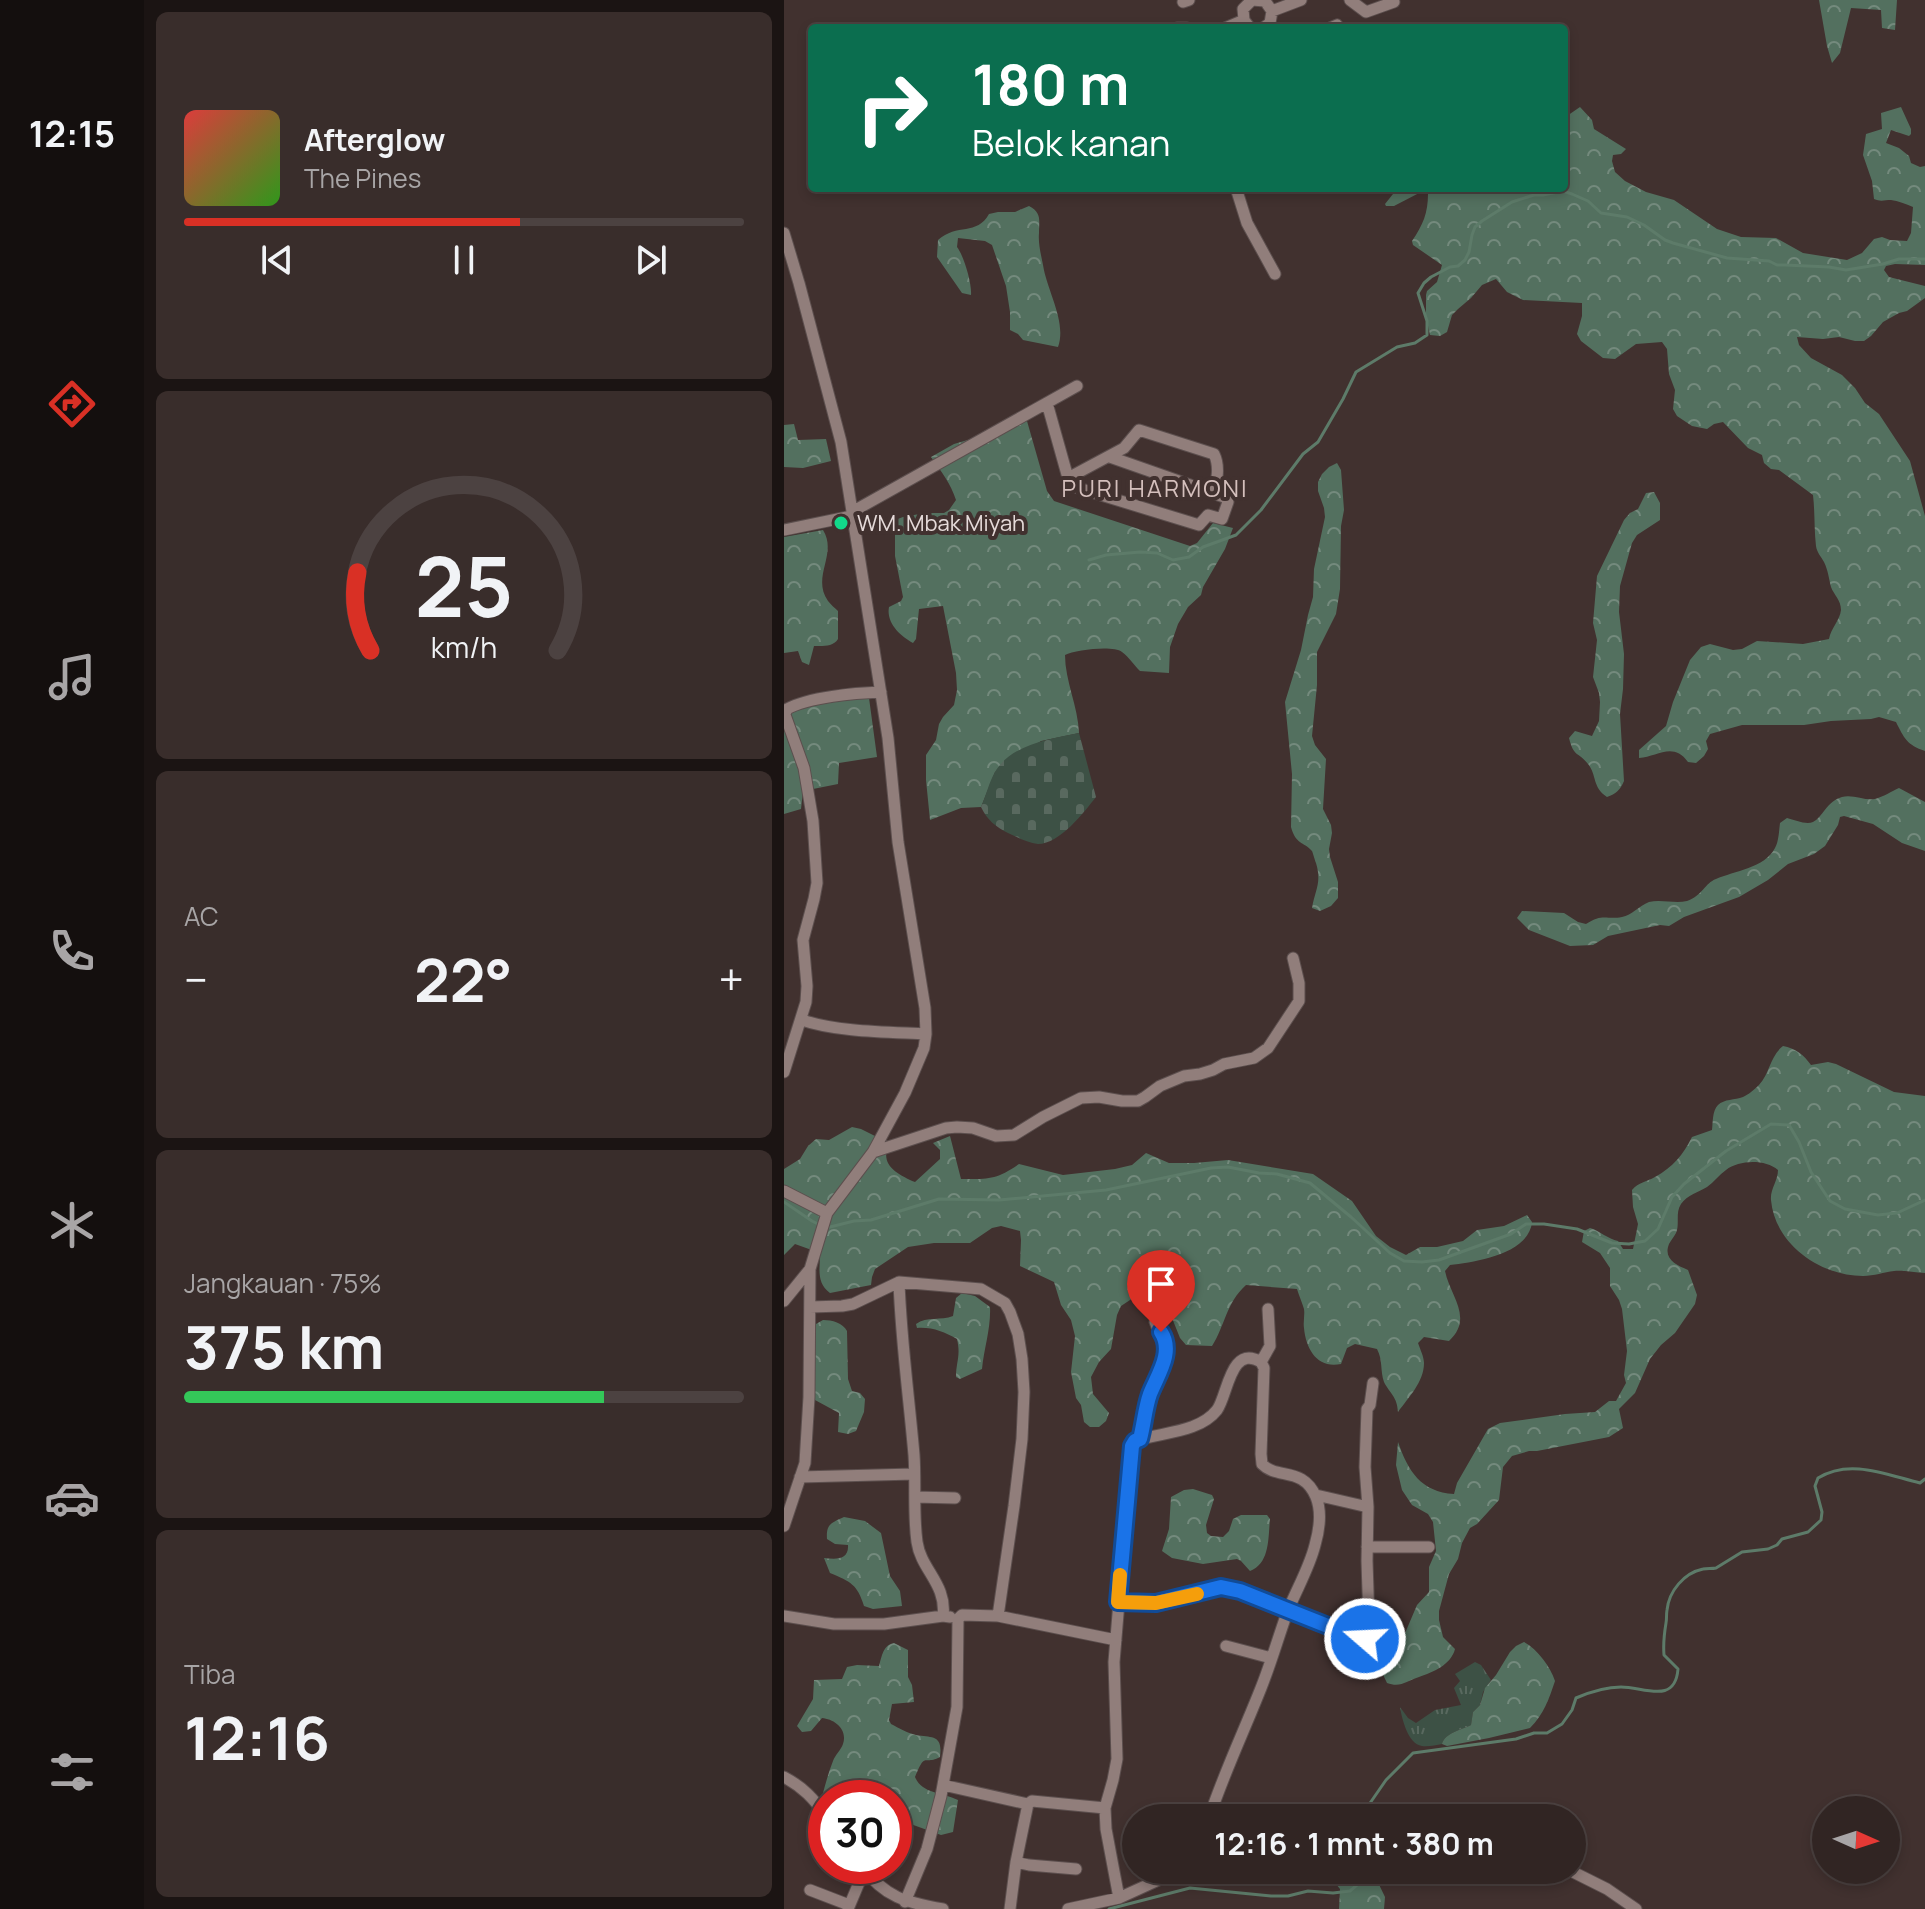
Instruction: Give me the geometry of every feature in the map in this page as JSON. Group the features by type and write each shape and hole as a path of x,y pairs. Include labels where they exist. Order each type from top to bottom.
{"street":[{"path":"1247,24 1243,9 1252,0 1265,1 1272,11 1269,24"},
{"path":"1272,11 1301,0"},
{"path":"1350,0 1366,12 1394,2"},
{"path":"1237,192 1247,223 1275,274"},
{"path":"784,233 841,442 888,738 898,842 925,1008 926,1034 919,1063 905,1093 873,1152 824,1223 810,1269 805,1463 784,1526"},
{"path":"784,530 852,516 859,508 1077,386"},
{"path":"1047,403 1068,478 1075,487 1199,525 1207,516 1222,519 1227,498 1110,457"},
{"path":"1068,478 1127,446 1139,430 1210,453 1216,458 1218,473 1214,493"},
{"path":"784,1072 806,1002 803,940 814,899 816,866 813,821 804,768 784,713 793,705 881,692"},
{"path":"873,1152 946,1128 973,1128 996,1136 1014,1135 1081,1098 1138,1101 1160,1086 1184,1076 1254,1058 1268,1048 1299,1001 1299,983 1293,958"},
{"path":"802,1020 837,1027 926,1034"},
{"path":"784,1191 824,1223"},
{"path":"784,1301 810,1269"},
{"path":"810,1307 853,1304 899,1282 981,1289 1005,1303 1018,1334 1024,1392 1022,1439 998,1616"},
{"path":"899,1282 918,1546 942,1593 943,1616"},
{"path":"1261,1362 1270,1346 1268,1309"},
{"path":"1140,1439 1149,1396 1165,1356 1165,1339 1155,1322"},
{"path":"1117,1890 1105,1808 1117,1759 1114,1662 1132,1446 1140,1439 1191,1427 1212,1415 1219,1408 1230,1377 1240,1361 1249,1358 1261,1362 1264,1368 1262,1464 1270,1470 1299,1476 1316,1495 1320,1521 1316,1545 1214,1804"},
{"path":"1118,1602 1156,1603 1221,1587 1240,1591 1358,1638 1367,1638 1368,1507 1365,1467 1367,1409 1373,1383"},
{"path":"800,1477 914,1474"},
{"path":"1316,1495 1368,1507"},
{"path":"915,1497 955,1498"},
{"path":"1367,1547 1429,1547"},
{"path":"905,1902 927,1849 943,1785 957,1707 958,1619 962,1615 998,1616 1116,1640"},
{"path":"784,1616 834,1624 884,1624 943,1616 958,1619"},
{"path":"1226,1646 1271,1658"},
{"path":"784,1777 808,1793"},
{"path":"943,1785 1028,1804 1032,1801 1105,1808"},
{"path":"1010,1909 1028,1804"},
{"path":"1016,1862 1076,1869"},
{"path":"1586,1878 1636,1909"},
{"path":"810,1890 849,1907 857,1884"},
{"path":"879,1884 905,1902 943,1909"},
{"path":"1068,1909 1139,1884"}],"green space":[{"path":"1819,0 1897,0 1895,30 1882,28 1881,10 1851,8 1840,53 1832,63"},
{"path":"1580,107 1592,120 1594,129 1626,149 1621,154 1613,155 1612,161 1615,172 1625,181 1646,192 1674,200 1717,229 1741,237 1776,238 1803,253 1847,260 1862,253 1874,239 1882,237 1907,241 1911,233 1913,207 1894,200 1874,199 1872,181 1863,155 1866,134 1882,129 1881,113 1901,107 1911,134 1891,130 1886,143 1909,156 1911,163 1925,166 1925,265 1895,264 1886,266 1884,270 1889,277 1925,286 1925,298 1883,322 1864,341 1839,337 1797,337 1799,345 1811,358 1842,375 1865,403 1879,414 1910,461 1925,516 1925,751 1907,740 1896,722 1879,717 1804,725 1742,725 1710,734 1706,741 1708,749 1696,763 1688,762 1677,752 1671,751 1639,758 1639,750 1666,726 1690,660 1701,647 1710,644 1733,650 1757,641 1803,644 1829,639 1841,606 1817,548 1813,495 1779,470 1771,469 1764,463 1762,455 1748,448 1723,422 1707,429 1692,426 1677,416 1673,409 1675,390 1669,374 1667,349 1662,342 1636,344 1615,359 1603,358 1581,341 1577,334 1582,303 1523,300 1507,292 1496,279 1482,285 1452,315 1447,332 1440,336 1430,335 1426,295 1437,282 1442,265 1413,245 1427,207 1428,194 1421,192 1568,192 1568,115"},
{"path":"1421,192 1394,206 1386,206 1393,194"},
{"path":"1029,206 1039,217 1039,241 1045,275 1060,327 1058,347 1023,340 1010,330 1006,286 992,245 985,241 958,238 957,247 967,270 971,295 962,293 937,257 938,240 945,235 979,225 989,214 1015,212"},
{"path":"1012,418 1015,426 1027,421 1047,491 1054,501 1190,546 1197,543 1213,523 1233,528 1201,595 1188,607 1178,624 1170,647 1169,673 1140,671 1125,654 1117,650 1094,649 1065,655 1079,733 1041,741 995,772 981,807 961,808 930,820 926,755 936,740 939,724 954,705 956,673 943,606 919,609 913,643 892,624 889,607 903,597 895,556 895,520 949,510 956,500 949,483 931,457"},
{"path":"794,424 798,440 826,439 831,461 803,468 784,467 784,425"},
{"path":"1337,463 1341,470 1344,510 1340,589 1336,614 1317,652 1312,736 1326,759 1323,809 1331,825 1329,849 1338,882 1338,898 1320,911 1312,908 1318,876 1316,863 1312,852 1297,840 1291,827 1292,774 1285,702 1313,597 1314,569 1325,517 1318,482 1329,467"},
{"path":"1654,492 1660,503 1660,520 1637,535 1632,543 1620,586 1619,612 1624,654 1620,714 1624,781 1617,791 1607,797 1599,789 1588,764 1573,749 1569,738 1575,731 1592,736 1599,721 1599,693 1593,677 1597,640 1593,623 1597,576 1624,520 1638,509 1646,493"},
{"path":"823,530 828,548 822,583 828,601 838,611 838,639 831,645 814,646 809,665 802,662 798,651 784,653 784,537"},
{"path":"869,698 877,757 839,763 838,784 803,791 801,809 784,814 784,721 792,711 822,703"},
{"path":"1079,733 1096,797 1078,818 1055,839 1038,844 1008,833 992,823 981,807 993,776 1002,763 1032,744"},
{"path":"1899,788 1925,802 1925,851 1902,843 1873,824 1844,816 1840,817 1825,846 1814,854 1788,864 1739,897 1684,917 1669,926 1660,925 1608,936 1593,945 1570,946 1529,930 1517,918 1522,911 1564,913 1586,924 1601,918 1626,916 1649,902 1687,901 1712,881 1764,860 1775,848 1780,823 1787,818 1810,823 1832,802 1842,797 1875,799"},
{"path":"1783,1046 1799,1052 1811,1065 1836,1064 1894,1092 1925,1096 1925,1273 1898,1271 1867,1276 1847,1275 1816,1264 1803,1255 1781,1231 1774,1216 1771,1196 1778,1170 1773,1166 1752,1162 1738,1164 1686,1198 1679,1207 1677,1230 1669,1244 1668,1254 1675,1264 1688,1270 1697,1295 1695,1304 1675,1333 1650,1359 1635,1393 1619,1409 1623,1428 1609,1437 1512,1456 1503,1467 1499,1500 1470,1528 1449,1574 1439,1620 1443,1637 1455,1649 1453,1655 1446,1664 1430,1673 1400,1684 1387,1683 1377,1662 1400,1645 1417,1605 1429,1592 1429,1567 1436,1551 1433,1522 1428,1514 1412,1505 1402,1490 1396,1465 1398,1442 1417,1478 1433,1489 1454,1494 1457,1483 1488,1429 1500,1423 1595,1412 1609,1401 1616,1401 1626,1383 1627,1351 1622,1309 1610,1286 1610,1268 1600,1253 1582,1242 1584,1231 1594,1229 1618,1241 1623,1249 1633,1249 1638,1224 1632,1190 1672,1165 1692,1137 1712,1130 1718,1105 1743,1097 1756,1088"},
{"path":"852,1127 889,1143 888,1163 896,1172 915,1182 940,1159 940,1150 933,1143 950,1136 961,1179 992,1178 1019,1164 1063,1175 1115,1169 1132,1165 1146,1153 1169,1163 1228,1160 1313,1174 1352,1201 1376,1236 1406,1255 1420,1247 1463,1241 1477,1230 1504,1226 1527,1215 1532,1222 1529,1233 1511,1249 1486,1259 1450,1265 1445,1271 1458,1307 1460,1324 1449,1341 1424,1337 1418,1343 1424,1363 1421,1377 1398,1412 1395,1399 1384,1382 1377,1349 1355,1344 1347,1348 1341,1364 1326,1364 1315,1356 1307,1344 1304,1309 1297,1289 1246,1285 1234,1299 1212,1346 1186,1345 1161,1299 1136,1296 1121,1306 1111,1349 1091,1377 1093,1394 1109,1413 1099,1427 1090,1427 1084,1422 1071,1372 1075,1336 1071,1320 1061,1305 1054,1282 1020,1266 1020,1231 1001,1226 992,1228 970,1243 908,1247 875,1269 871,1285 830,1293 821,1280 820,1253 795,1244 784,1255 784,1169 800,1159 816,1139 829,1140"},
{"path":"962,1293 975,1296 990,1307 990,1315 982,1369 960,1379 956,1377 957,1339 938,1330 917,1328 916,1324 953,1316 956,1298"},
{"path":"823,1320 837,1322 847,1331 848,1379 852,1391 860,1393 865,1399 864,1412 856,1431 848,1434 838,1432 839,1413 815,1400 814,1329"},
{"path":"1193,1489 1212,1495 1214,1499 1206,1525 1207,1533 1211,1536 1223,1537 1233,1519 1241,1515 1267,1515 1270,1519 1267,1550 1257,1567 1250,1571 1237,1559 1203,1564 1172,1558 1162,1551 1169,1529 1171,1497"},
{"path":"844,1517 865,1521 881,1533 890,1576 900,1591 902,1606 873,1609 864,1606 852,1585 830,1573 824,1558 844,1556 848,1545 835,1544 827,1539 827,1530"},
{"path":"1524,1642 1543,1659 1555,1681 1546,1706 1535,1723 1530,1728 1489,1738 1447,1746 1442,1744 1450,1734 1471,1725 1473,1712 1480,1705 1485,1688 1510,1652"},
{"path":"890,1644 908,1650 908,1677 914,1702 892,1704 889,1720 906,1732 935,1738 940,1744 940,1757 923,1761 915,1777 927,1790 958,1800 953,1832 941,1835 912,1825 912,1780 827,1780 843,1744 842,1729 831,1720 822,1718 811,1731 802,1732 797,1726 813,1699 814,1680 842,1679 847,1667 879,1666"},
{"path":"1475,1662 1481,1665 1491,1680 1483,1692 1480,1705 1473,1712 1471,1725 1450,1734 1442,1744 1417,1744 1406,1730 1400,1707 1416,1723 1435,1710 1461,1705 1454,1688 1460,1681 1455,1674"},
{"path":"1336,1884 1379,1884 1385,1897 1384,1909 1339,1909 1340,1889"}],"waterway":[{"path":"1089,560 1140,552 1157,553 1173,560 1189,557 1203,547 1236,535 1261,510 1303,454 1318,442 1356,372 1397,347 1415,343 1427,335 1427,321 1418,293 1431,277 1465,260 1475,227 1512,202 1558,192"},
{"path":"1566,192 1588,201 1601,213 1627,217 1644,225 1665,240 1727,258 1846,270 1899,259 1925,259"},
{"path":"784,1202 826,1228 871,1220 939,1199 999,1200 1106,1190 1228,1167 1277,1174 1310,1183 1390,1253 1404,1261 1422,1262 1439,1260 1511,1234 1526,1224 1577,1229 1612,1243 1645,1241 1658,1229 1672,1197 1684,1184 1726,1151 1771,1124 1789,1125 1811,1172 1830,1201 1845,1209 1878,1215 1897,1213 1925,1200"},
{"path":"1369,1804 1386,1780 1413,1753 1547,1733 1562,1724 1576,1698 1598,1690 1621,1687 1657,1692 1671,1687 1678,1669 1664,1655 1664,1643 1668,1603 1674,1590 1696,1571 1716,1568 1742,1552 1768,1549 1782,1539 1808,1532 1821,1520 1815,1486 1818,1478 1830,1472 1856,1469 1920,1483 1925,1479"},
{"path":"1109,1909 1190,1888 1288,1896 1308,1891 1350,1891 1357,1884"}],"slow traffic":[{"path":"1120,1575 1118,1602 1156,1603 1197,1594"}],"place":[{"name":"WM. Mbak Miyah","path":"841,523"}],"district":[{"name":"PURI HARMONI","path":"1155,487"}],"route":[{"path":"1161,1332 1165,1339 1165,1356 1149,1396 1140,1439 1132,1446 1118,1602 1156,1603 1221,1587 1240,1591 1365,1639"}]}
